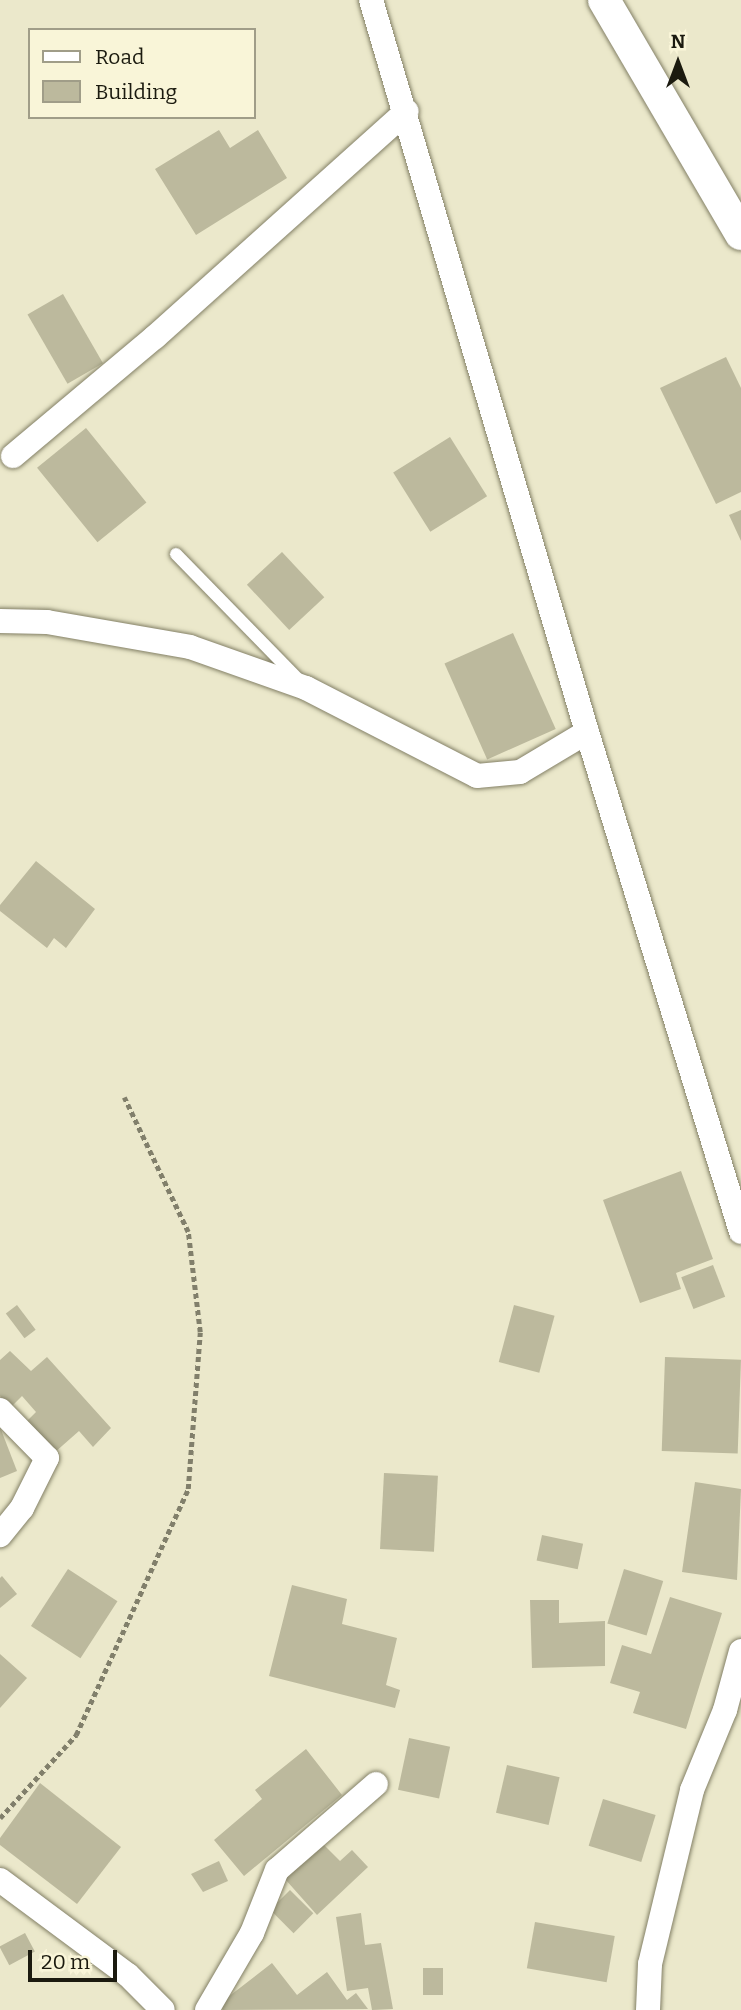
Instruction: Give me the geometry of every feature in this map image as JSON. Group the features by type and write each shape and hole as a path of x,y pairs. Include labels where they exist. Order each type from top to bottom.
{"street":[{"path":"371,0 407,111 587,732 741,1232"},
{"path":"604,0 741,234"},
{"path":"13,456 155,337 407,111"},
{"path":"0,621 47,622 190,647 306,688 477,776 520,772 587,732"},
{"path":"0,1410 47,1458 22,1508 0,1535"},
{"path":"648,2010 649,1964 692,1790 733,1711 741,1651"},
{"path":"208,2010 252,1933 277,1870 376,1784"},
{"path":"0,1880 128,1975 163,2010"}],"lane":[{"path":"176,554 306,688"}],"path":[{"path":"0,1818 76,1735 188,1489 200,1332 188,1232 124,1097"}],"building":[{"path":"219,130 230,148 258,130 287,178 196,235 155,169"},
{"path":"63,294 103,363 67,384 27,314"},
{"path":"726,357 741,388 741,492 716,504 660,388"},
{"path":"86,428 146,503 97,542 37,468"},
{"path":"450,437 487,496 430,532 393,473"},
{"path":"741,510 741,541 729,515"},
{"path":"282,552 324,597 289,630 247,585"},
{"path":"513,633 556,729 487,759 444,664"},
{"path":"36,861 95,909 66,948 54,938 47,948 0,911 0,905"},
{"path":"681,1171 713,1259 676,1273 681,1289 640,1303 603,1200"},
{"path":"713,1265 725,1297 693,1309 681,1277"},
{"path":"17,1305 36,1330 24,1338 6,1313"},
{"path":"514,1305 555,1316 539,1373 499,1362"},
{"path":"10,1351 31,1371 47,1357 111,1428 93,1447 79,1431 54,1453 27,1421 36,1412 22,1396 10,1408 0,1396 0,1360"},
{"path":"665,1357 741,1360 738,1454 662,1451"},
{"path":"0,1427 17,1471 0,1478"},
{"path":"384,1473 438,1476 434,1552 380,1549"},
{"path":"695,1482 741,1489 737,1580 682,1572"},
{"path":"542,1535 583,1544 578,1569 537,1560"},
{"path":"68,1569 117,1601 80,1658 31,1626"},
{"path":"624,1569 663,1581 647,1635 607,1624"},
{"path":"2,1576 17,1594 0,1608 0,1578"},
{"path":"292,1585 347,1599 342,1624 397,1638 386,1685 400,1690 395,1708 269,1676"},
{"path":"670,1597 722,1613 686,1729 633,1713 640,1692 610,1683 622,1645 651,1654"},
{"path":"530,1600 559,1600 559,1623 605,1621 605,1666 532,1668"},
{"path":"0,1654 27,1678 0,1708"},
{"path":"409,1738 450,1747 439,1799 398,1790"},
{"path":"306,1749 342,1795 244,1876 214,1840 262,1799 255,1790"},
{"path":"507,1765 560,1777 549,1825 496,1813"},
{"path":"40,1783 121,1847 77,1904 0,1845 0,1838"},
{"path":"603,1799 656,1815 641,1862 589,1846"},
{"path":"324,1845 340,1861 352,1850 368,1867 317,1915 285,1879"},
{"path":"219,1861 228,1881 203,1892 191,1874"},
{"path":"290,1890 313,1913 294,1933 270,1910"},
{"path":"361,1913 365,1945 381,1943 393,2009 372,2010 368,1988 347,1991 336,1917"},
{"path":"535,1922 615,1936 607,1982 527,1968"},
{"path":"25,1933 35,1952 9,1965 0,1946"},
{"path":"272,1963 297,1995 327,1972 347,2000 356,1993 368,2009 223,2010 219,2004"},
{"path":"423,1968 443,1968 443,1995 423,1995"}]}
